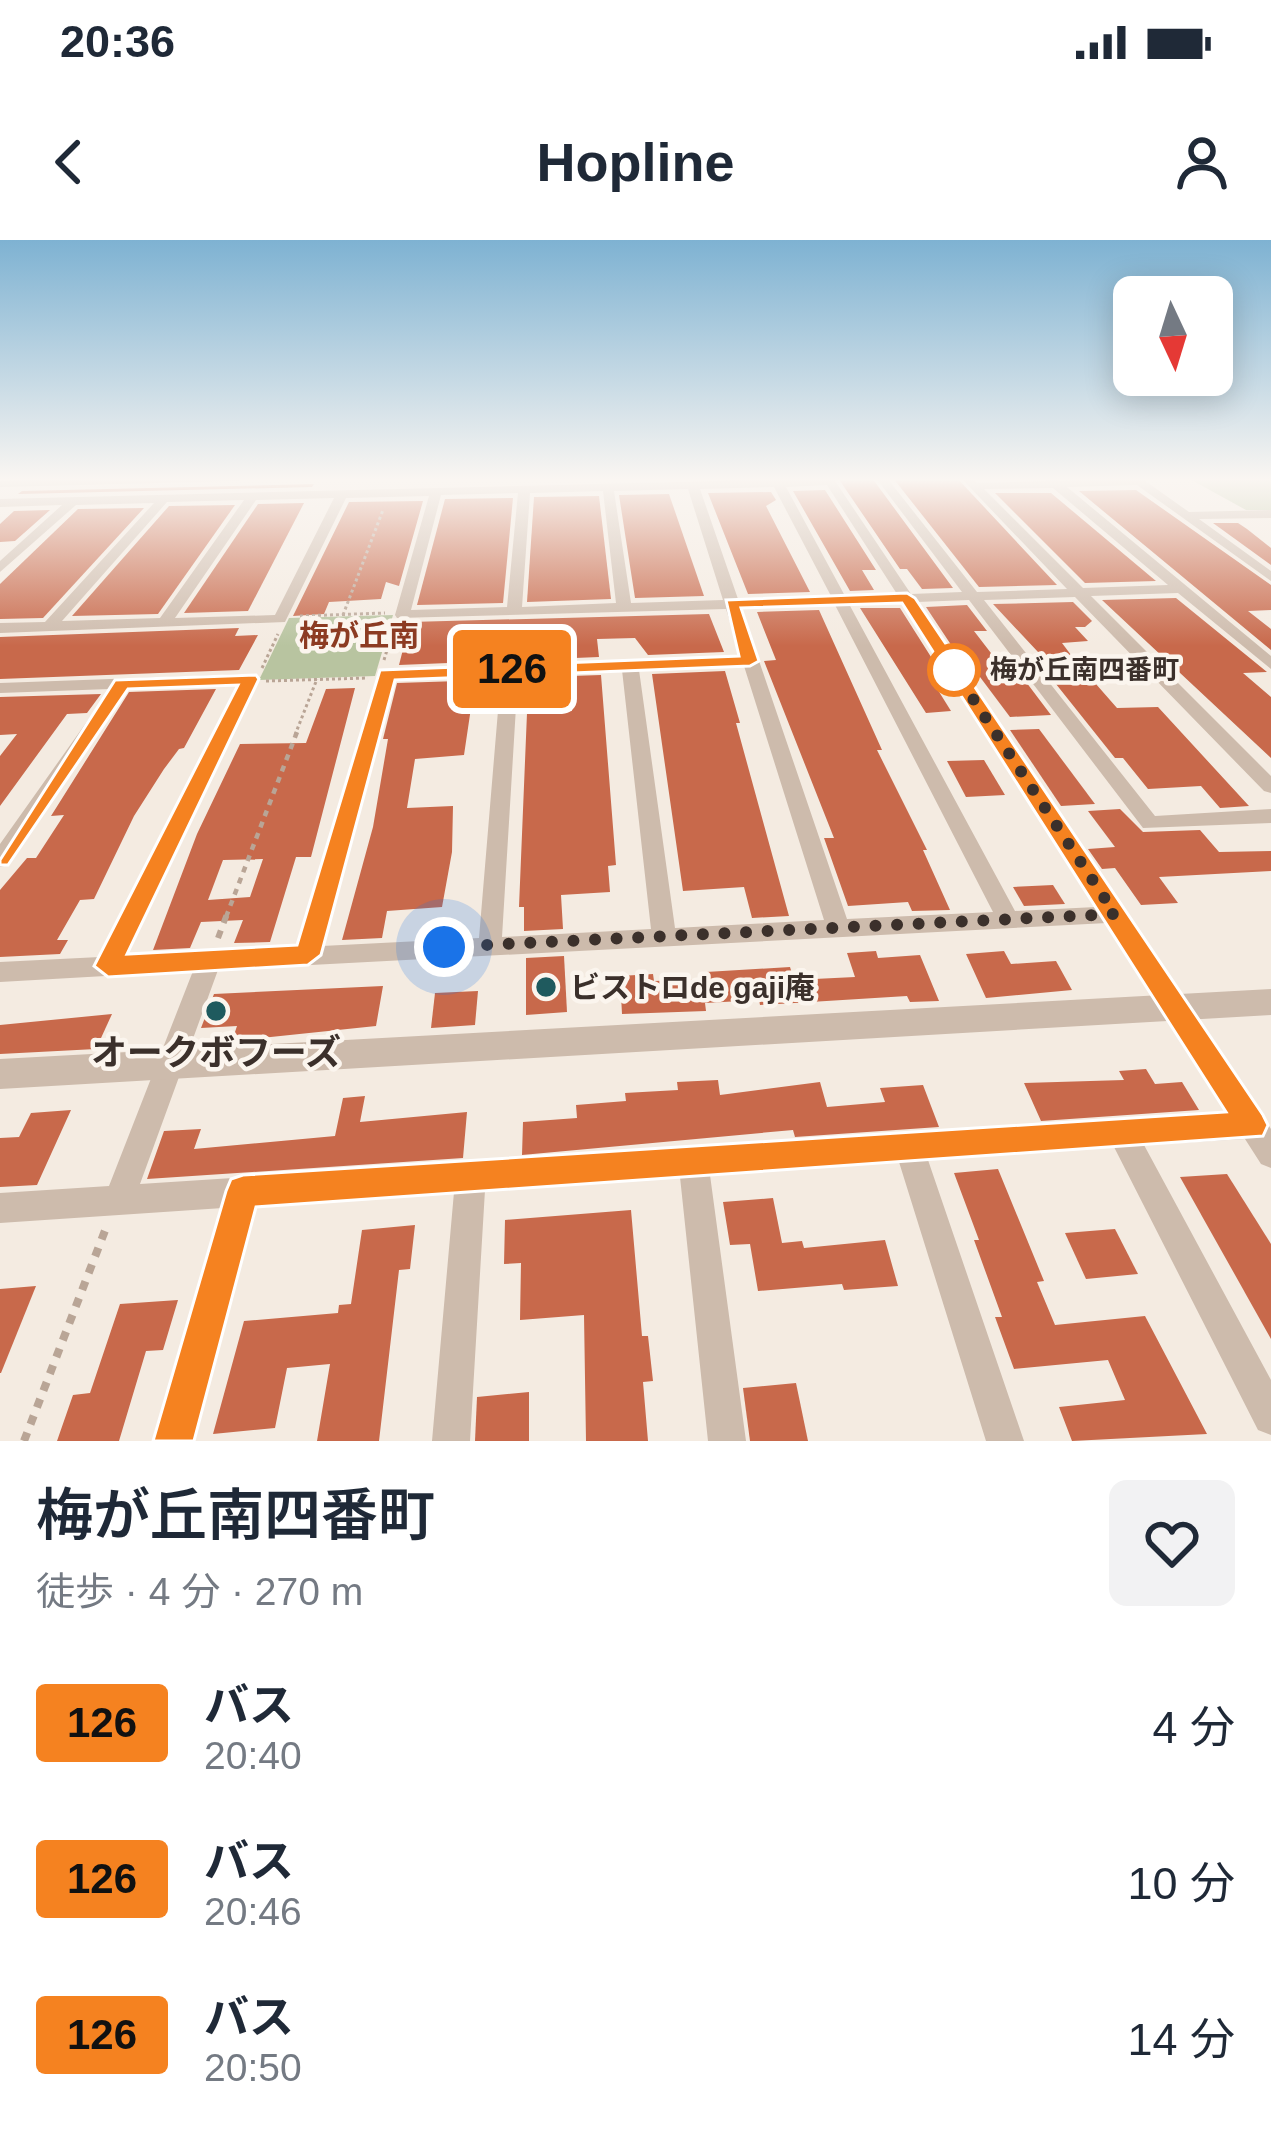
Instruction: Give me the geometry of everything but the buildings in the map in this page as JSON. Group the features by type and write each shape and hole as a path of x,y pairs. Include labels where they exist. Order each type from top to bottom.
{"street":[{"path":"0,568 37,534"},
{"path":"49,627 133,534"},
{"path":"164,623 226,534"},
{"path":"0,628 281,618 322,534"},
{"path":"424,534 402,614 1182,589"},
{"path":"514,611 520,534"},
{"path":"614,534 624,608"},
{"path":"709,534 838,927"},
{"path":"804,534 1008,919"},
{"path":"865,534 1271,1154"},
{"path":"925,534 1150,823 1271,816"},
{"path":"1021,534 1271,787"},
{"path":"1116,534 1271,664"},
{"path":"1212,534 1271,577"},
{"path":"308,955 381,676 750,661"},
{"path":"630,665 664,937"},
{"path":"490,945 510,669"},
{"path":"0,688 254,680 108,966"},
{"path":"0,860 122,684"},
{"path":"0,972 1115,914"},
{"path":"117,1200 210,960"},
{"path":"0,1074 1271,1002"},
{"path":"0,1208 1252,1125"},
{"path":"1122,1133 1271,1417"},
{"path":"909,1148 1005,1441"},
{"path":"693,1161 728,1441"},
{"path":"452,1441 471,1175"},
{"path":"173,1441 243,1191"}],"path":[{"path":"343,615 374,534"},
{"path":"254,680 283,623 281,618 402,614"},
{"path":"254,680 381,676 396,618 402,614"},
{"path":"210,960 317,680"},
{"path":"24,1441 117,1200"}],"green space":[{"path":"393,615 375,676 259,680 289,618"}],"bus line":[{"name":"126","path":"0,860 122,684 250,679 108,966 308,955 387,674 750,661 732,604 907,598 1252,1125 243,1191 173,1441"}],"place":[{"name":"梅が丘南四番町","path":"954,670"},
{"name":"ビストロde gaji庵","path":"546,987"},
{"name":"オークボフーズ","path":"216,1011"}],"district":[{"name":"梅が丘南","path":"359,635"}],"route":[{"path":"444,947 1115,914 954,670"}]}
